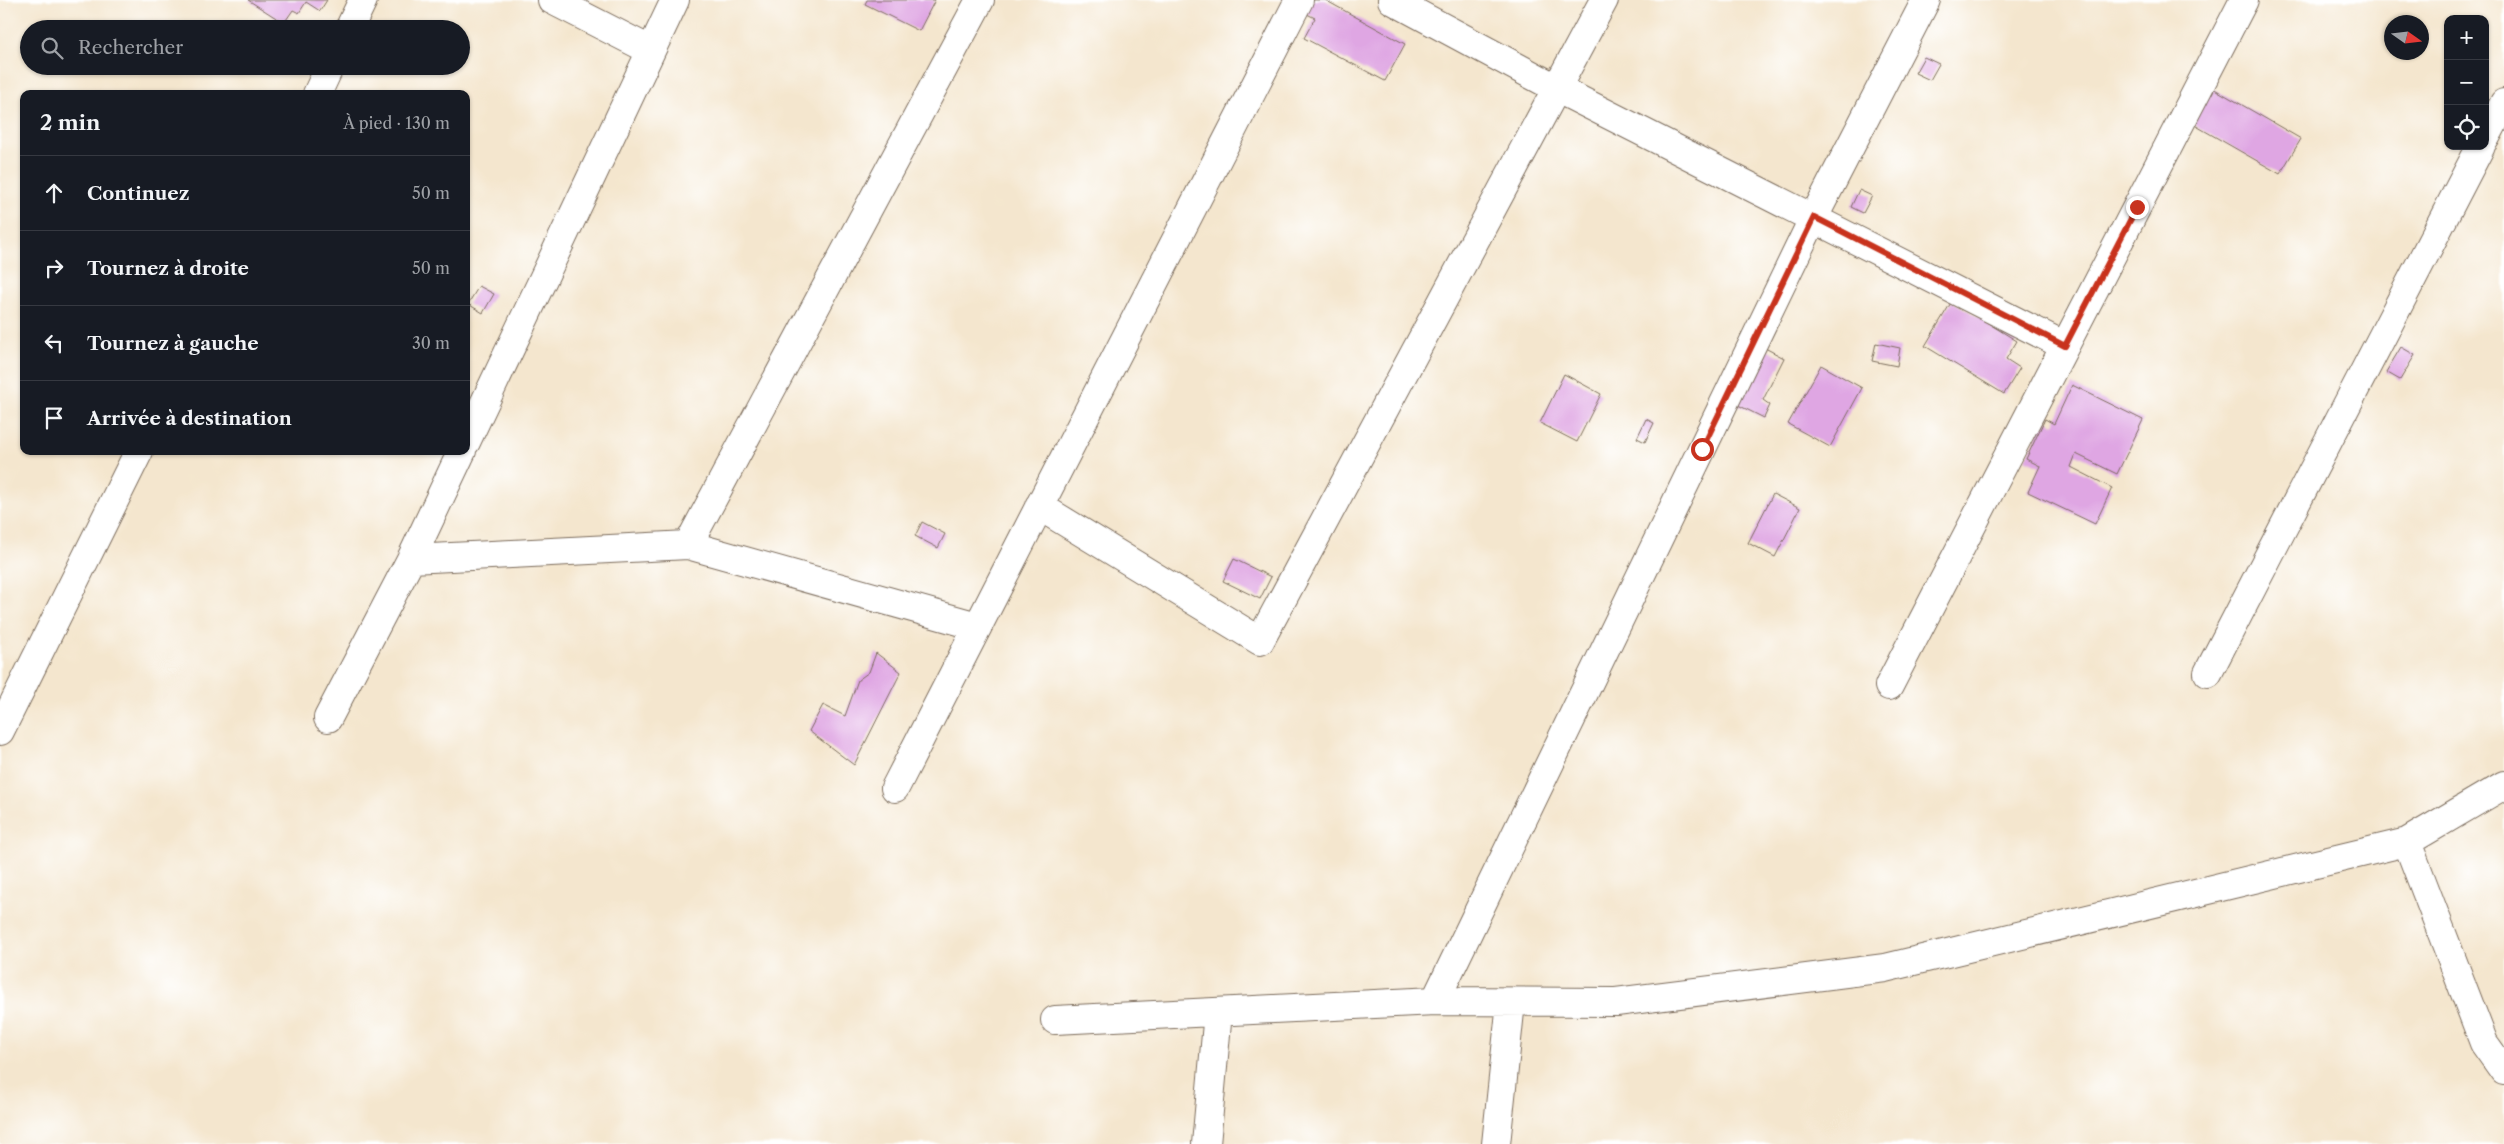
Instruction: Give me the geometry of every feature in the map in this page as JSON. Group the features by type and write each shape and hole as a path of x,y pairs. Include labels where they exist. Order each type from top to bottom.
{"street":[{"path":"353,20 363,0"},
{"path":"552,0 650,50"},
{"path":"470,433 675,0"},
{"path":"688,545 980,0"},
{"path":"895,788 1299,0"},
{"path":"1392,0 1556,88 1814,217 2065,346"},
{"path":"1038,506 1260,641 1604,0"},
{"path":"1435,1001 1814,217 1926,0"},
{"path":"1889,686 2244,0"},
{"path":"318,90 326,75"},
{"path":"2489,131 2504,103"},
{"path":"2208,673 2479,150"},
{"path":"0,731 137,455"},
{"path":"328,718 411,559 460,455"},
{"path":"411,559 688,545 977,626"},
{"path":"1055,1020 1435,1001 1616,1002 1886,968 2407,842 2504,785"},
{"path":"2407,842 2484,1043 2504,1072"},
{"path":"1496,1144 1511,1002"},
{"path":"1206,1144 1218,1012"}],"building":[{"path":"248,0 327,0 320,11 306,2 299,13 293,10 286,20 279,20"},
{"path":"867,0 935,0 919,31 865,4"},
{"path":"1306,0 1325,0 1405,44 1385,81 1304,38 1315,18 1301,11"},
{"path":"1924,57 1939,64 1930,80 1915,73"},
{"path":"2211,87 2301,139 2280,174 2191,123"},
{"path":"1859,190 1872,196 1863,213 1851,207"},
{"path":"479,286 494,294 483,313 470,305 470,301"},
{"path":"1952,301 2017,341 2006,359 2020,368 2004,394 1925,346"},
{"path":"1876,343 1900,348 1897,366 1872,361"},
{"path":"2401,347 2415,355 2400,380 2386,372"},
{"path":"1765,348 1784,358 1763,400 1770,405 1764,418 1736,404"},
{"path":"1821,365 1862,388 1830,447 1788,424"},
{"path":"1564,374 1601,394 1577,442 1540,423"},
{"path":"2072,385 2143,420 2117,474 2076,454 2071,467 2112,488 2095,524 2028,492 2040,466 2026,459 2045,419 2054,424"},
{"path":"1646,419 1654,423 1645,442 1637,438"},
{"path":"1773,494 1800,508 1775,557 1748,543"},
{"path":"922,522 945,534 938,548 915,536"},
{"path":"1234,559 1271,577 1260,599 1223,581"},
{"path":"876,653 901,672 854,765 809,731 823,705 845,716 858,680 869,672"}],"route":[{"path":"1702,449 1814,217 2065,346 2137,207"}]}
